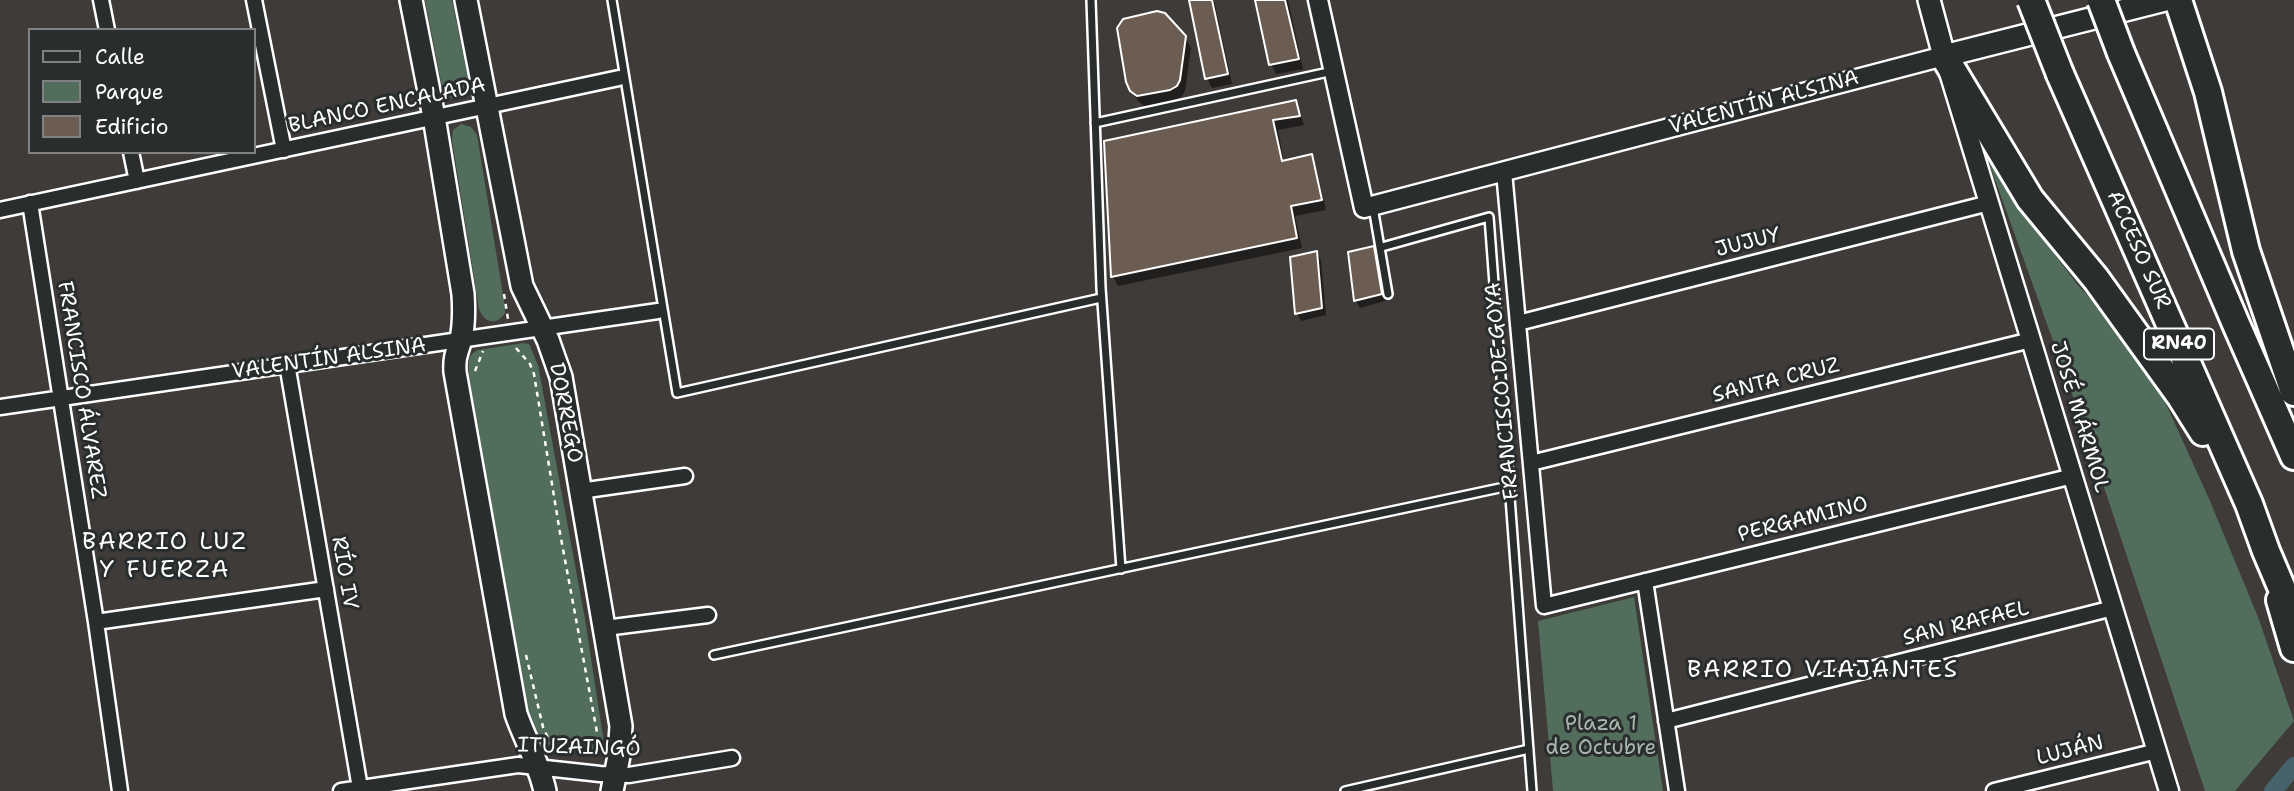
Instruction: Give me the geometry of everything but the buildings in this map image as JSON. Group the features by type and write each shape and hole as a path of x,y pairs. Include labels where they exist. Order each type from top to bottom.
{"highway":[{"name":"ACCESO SUR","path":"2031,0 2060,74 2249,504 2294,617"},
{"name":"RN40","path":"2101,0 2121,53 2294,456"},
{"path":"2178,0 2208,92 2246,251 2294,392"},
{"path":"1944,56 2030,199 2096,279 2148,351 2181,397 2249,504"},
{"path":"2266,551 2294,648"}],"main road":[{"path":"411,0 434,117 463,294 464,317 455,354 455,372 516,714 522,733 539,766 545,791"},
{"name":"DORREGO","path":"466,0 522,286 561,377 621,726 621,741 609,780"},
{"path":"1929,0 1944,56"},
{"name":"VALENTÍN ALSINA","path":"1944,56 2165,0"}],"street":[{"path":"101,0 107,28"},
{"path":"254,0 284,150"},
{"path":"1318,0 1368,207"},
{"name":"VALENTÍN ALSINA","path":"1368,207 1944,56"},
{"name":"JOSÉ MÁRMOL","path":"1944,56 2169,791"},
{"name":"BLANCO ENCALADA","path":"0,210 619,78"},
{"path":"131,154 136,181"},
{"name":"FRANCISCO DE GOYA","path":"1504,172 1544,606"},
{"name":"FRANCISCO ÁLVAREZ","path":"30,203 120,791"},
{"name":"JUJUY","path":"1518,323 1989,203"},
{"name":"VALENTÍN ALSINA","path":"0,407 658,311"},
{"name":"SANTA CRUZ","path":"1531,463 2031,340"},
{"name":"RÍO IV","path":"287,364 359,788"},
{"path":"580,491 685,476"},
{"name":"PERGAMINO","path":"1544,606 2073,476"},
{"path":"1645,581 1677,791"},
{"path":"96,622 326,589"},
{"name":"SAN RAFAEL","path":"1666,721 2113,608"},
{"path":"605,628 708,615"},
{"name":"LUJÁN","path":"1994,791 2157,751"},
{"name":"ITUZAINGÓ","path":"341,791 518,765 561,769 609,780 732,758"}],"lane":[{"path":"612,0 677,393 1101,298"},
{"path":"1091,0 1101,298 1121,569"},
{"path":"1095,122 1333,71"},
{"path":"1368,207 1381,247 1388,294"},
{"path":"1381,247 1489,217 1532,791"},
{"path":"714,655 1509,486"},
{"path":"1345,791 1529,749"}],"path":[{"path":"503,291 514,345 530,364 534,374 560,533 602,760 609,780"},
{"path":"474,373 485,346 483,337"},
{"path":"525,650 543,727 561,769"}],"green space":[{"path":"425,0 452,0 469,84 469,90 458,99 447,95 442,87"},
{"path":"461,124 471,127 477,135 505,307 505,313 495,321 487,320 479,309 452,140 453,130"},
{"path":"1984,149 2031,223 2077,284 2133,345 2166,404 2258,617 2294,721 2235,791 2205,791 2084,427"},
{"path":"529,344 538,365 585,619 604,743 604,750 600,754 544,744 535,734 528,709 469,377 470,358 474,352"},
{"name":"Plaza 1 de Octubre","path":"1634,597 1663,791 1553,791 1538,621"}],"waterway":[{"path":"2273,791 2294,766"}],"district":[{"name":"BARRIO LUZ Y FUERZA","path":"165,557"},
{"name":"BARRIO VIAJANTES","path":"1823,671"}]}
